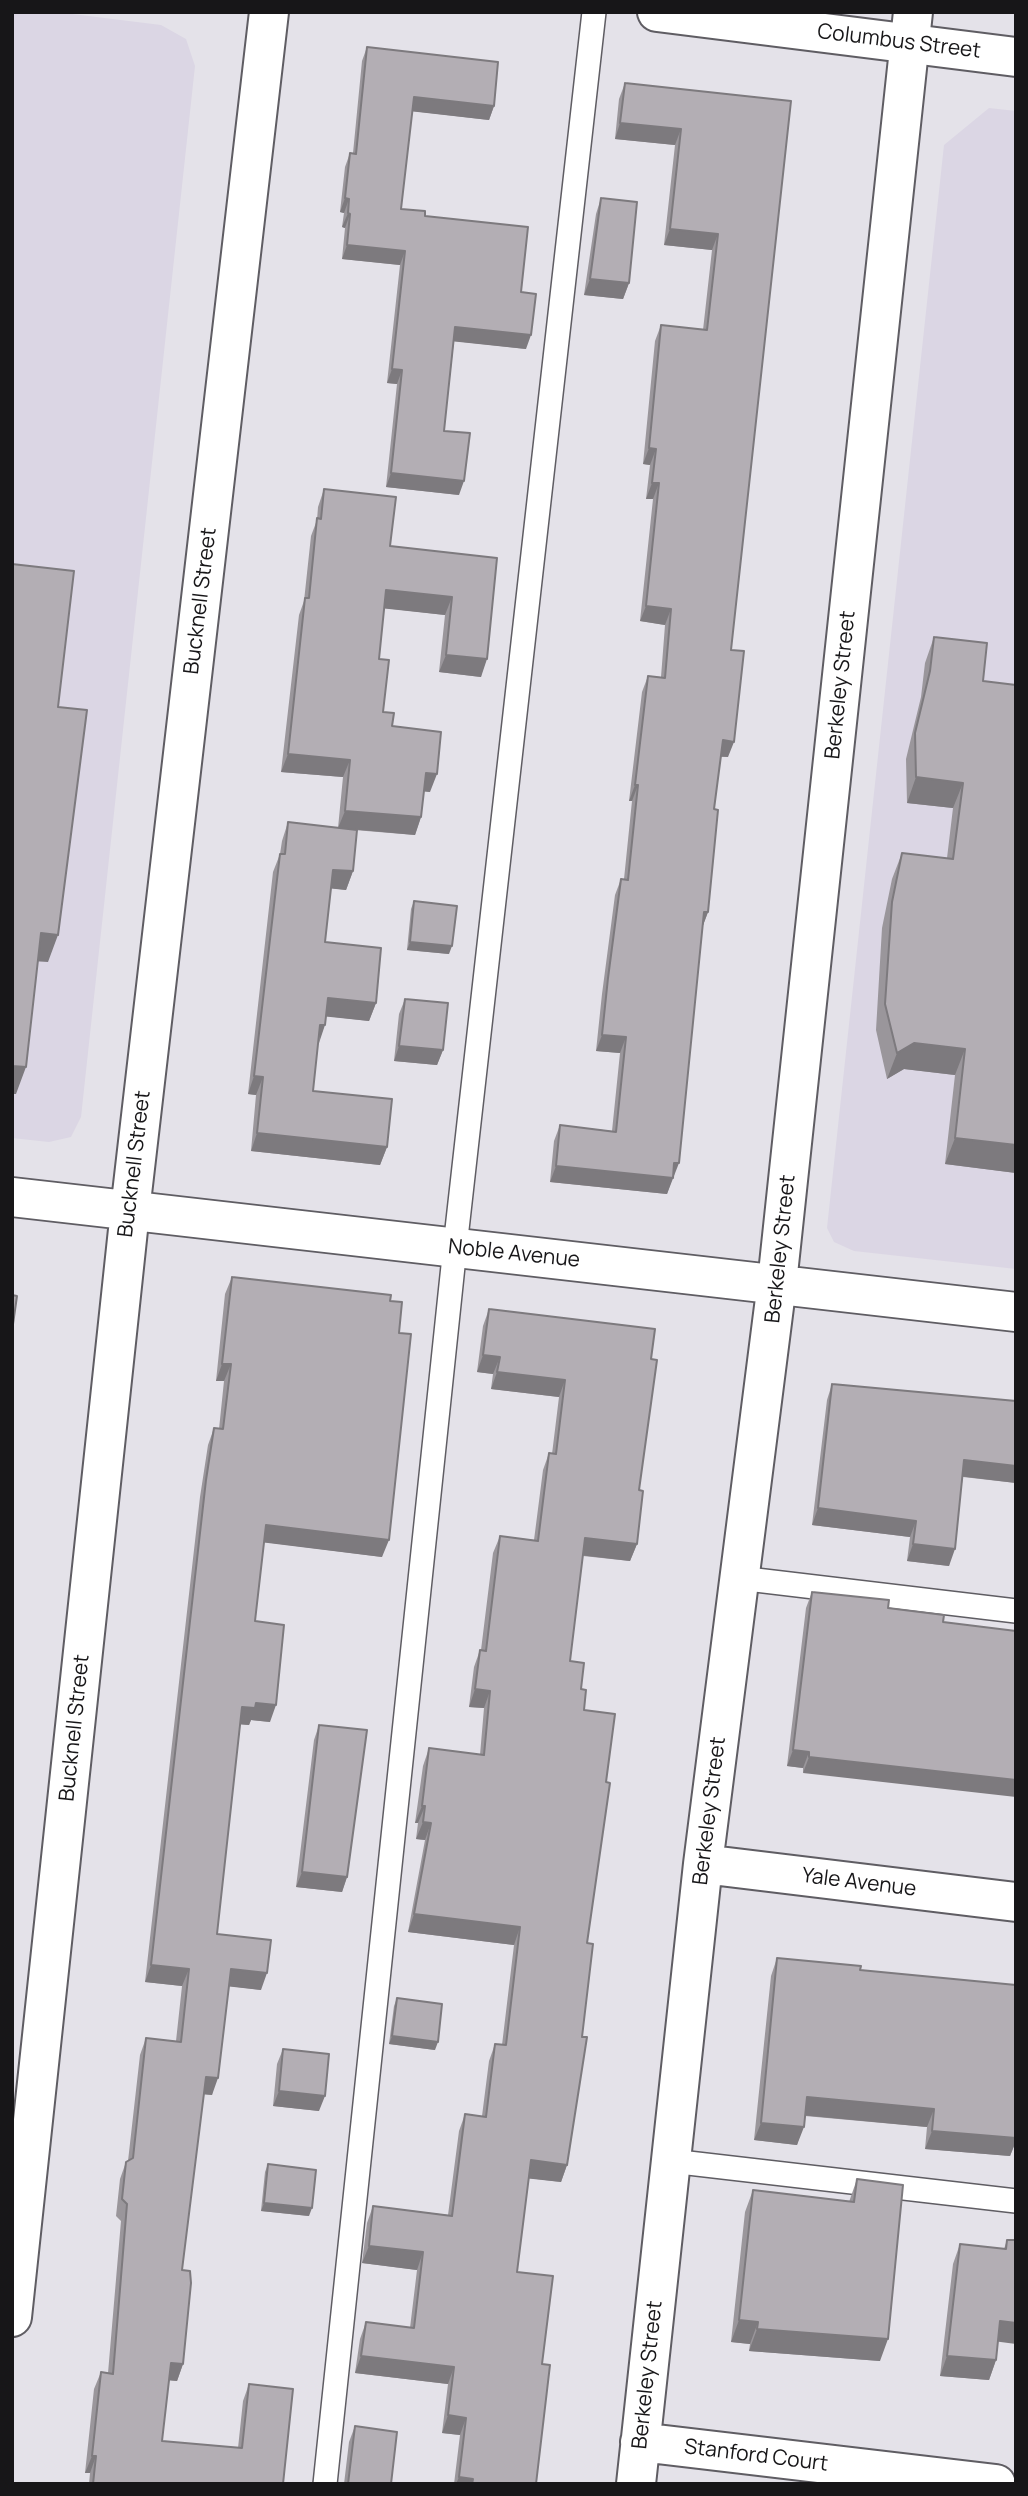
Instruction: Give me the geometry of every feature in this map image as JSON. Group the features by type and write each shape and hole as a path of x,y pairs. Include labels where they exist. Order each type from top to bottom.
{"street":[{"name":"Bucknell Street","path":"12,2317 130,1211 269,12"},
{"name":"Columbus Street","path":"657,12 911,28 1016,57"},
{"name":"Berkeley Street","path":"636,2484 703,1864 777,1283 911,28"},
{"name":"Noble Avenue","path":"12,1197 1016,1312"},
{"name":"Yale Avenue","path":"703,1864 1016,1902"},
{"name":"Stanford Court","path":"640,2442 996,2484"}],"lane":[{"path":"325,2484 455,1247 594,12"},
{"path":"739,1578 1016,1611"},
{"path":"671,2161 1016,2201"}],"shaded area":[{"path":"12,12 56,12 161,25 186,39 195,66 81,1117 71,1137 49,1142 12,1138"},
{"path":"989,108 1016,111 1016,1269 854,1251 834,1242 827,1228 944,145"}],"building":[{"path":"367,47 498,62 494,106 414,97 401,209 425,211 425,216 528,227 521,292 536,294 531,335 455,327 444,431 470,433 464,481 391,473 402,370 392,369 405,251 347,245 350,214 349,199 345,198 350,153 356,154"},
{"path":"625,83 791,101 731,650 744,651 734,742 723,740 714,809 718,810 708,912 704,912 679,1163 674,1163 673,1178 556,1166 560,1125 616,1132 626,1037 602,1035 621,879 628,880 638,785 635,785 648,676 665,678 671,609 646,606 659,483 652,483 656,449 649,448 661,325 707,330 718,234 670,229 681,129 620,123"},
{"path":"601,198 637,202 629,283 590,279"},
{"path":"324,489 396,497 390,546 497,558 487,659 446,655 452,597 386,590 379,659 389,660 383,712 394,713 392,726 441,732 437,774 426,773 421,817 345,811 350,760 288,754 305,598 309,598 317,518 321,519"},
{"path":"12,564 74,571 58,707 87,710 58,935 41,933 26,1067 12,1066"},
{"path":"934,637 987,643 983,681 1016,685 1016,1145 955,1138 965,1049 914,1043 897,1053 885,1004 892,902 902,853 953,859 963,783 916,777 915,733 930,671"},
{"path":"288,822 357,830 353,871 333,870 325,942 381,948 376,1003 328,998 325,1025 320,1025 313,1091 392,1099 387,1147 257,1133 263,1077 254,1076 280,854 285,854"},
{"path":"414,901 457,906 452,946 410,942"},
{"path":"405,999 448,1003 443,1050 399,1046"},
{"path":"232,1277 391,1295 390,1301 402,1302 399,1333 411,1334 389,1540 266,1525 255,1621 284,1625 276,1705 256,1703 255,1708 242,1707 217,1934 271,1940 267,1973 231,1969 218,2078 206,2077 182,2270 190,2271 191,2283 183,2364 171,2363 162,2441 242,2448 249,2384 293,2389 283,2484 93,2484 96,2456 92,2456 101,2372 113,2374 127,2204 122,2199 126,2162 133,2158 146,2038 181,2042 189,1969 151,1965 206,1480 214,1428 223,1429 231,1364 222,1364"},
{"path":"12,1295 17,1296 12,1331"},
{"path":"489,1309 655,1329 651,1359 657,1360 639,1490 643,1491 637,1544 585,1538 570,1661 584,1663 581,1689 586,1690 584,1710 615,1714 606,1782 610,1783 587,1943 593,1944 582,2037 587,2037 567,2165 531,2160 517,2272 553,2276 542,2364 550,2365 536,2484 472,2484 473,2479 459,2477 466,2418 448,2415 454,2367 361,2356 366,2322 414,2328 423,2252 369,2246 373,2206 452,2216 465,2114 486,2117 495,2044 506,2045 520,1927 414,1914 431,1823 423,1822 425,1806 422,1806 429,1748 484,1755 490,1691 475,1689 480,1650 486,1651 500,1536 538,1541 549,1453 556,1454 565,1380 497,1372 500,1357 483,1355"},
{"path":"832,1384 1016,1401 1016,1466 964,1460 955,1549 913,1544 916,1521 818,1508"},
{"path":"812,1592 889,1600 888,1608 944,1615 943,1622 1016,1631 1016,1780 809,1757 809,1752 793,1750"},
{"path":"319,1725 367,1730 347,1877 302,1872"},
{"path":"777,1958 861,1966 860,1970 1016,1985 1016,2138 932,2131 934,2109 807,2097 804,2127 761,2123"},
{"path":"397,1998 442,2004 438,2042 392,2036"},
{"path":"283,2049 329,2054 325,2096 279,2091"},
{"path":"268,2164 316,2170 312,2208 264,2203"},
{"path":"857,2179 903,2185 888,2339 757,2329 758,2322 739,2320 753,2190 854,2202"},
{"path":"1007,2240 1016,2240 1016,2323 1000,2321 996,2360 947,2356 960,2244 1006,2249"},
{"path":"355,2426 397,2432 391,2484 348,2484"}]}
